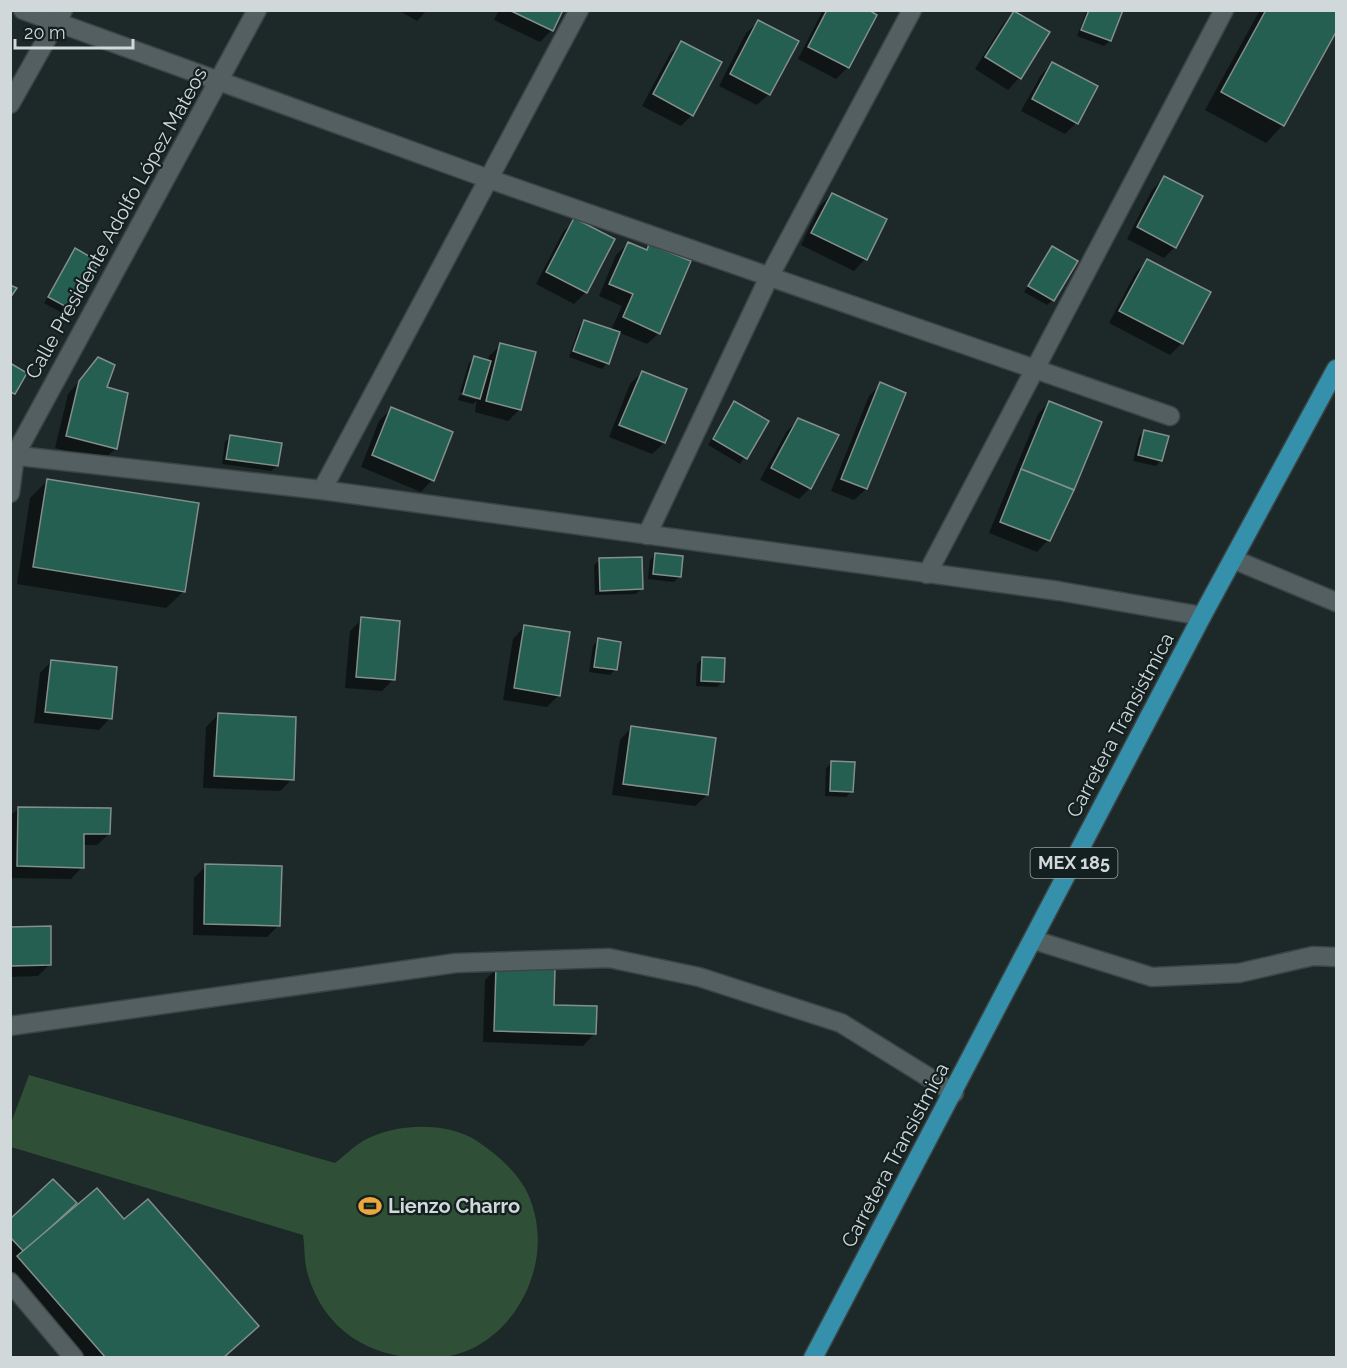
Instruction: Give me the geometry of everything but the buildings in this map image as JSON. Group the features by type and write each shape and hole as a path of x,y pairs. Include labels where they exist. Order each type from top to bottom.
{"main road":[{"name":"Carretera Transistmica","path":"813,1358 954,1093 1202,616 1235,560 1336,369"}],"street":[{"path":"23,10 59,16 219,80 489,179 1170,416"},
{"name":"Calle Presidente Adolfo López Mateos","path":"10,493 13,455 257,10"},
{"path":"322,490 579,10"},
{"path":"647,535 770,275 912,10"},
{"path":"927,574 1224,10"},
{"path":"10,104 59,16"},
{"path":"13,455 322,490 1059,591 1202,616"},
{"path":"1235,560 1336,602"},
{"path":"1034,940 1152,977 1239,973 1313,956 1336,957"},
{"path":"10,1026 456,963 609,958 699,977 841,1023 954,1093"},
{"path":"10,1282 74,1358"}],"green space":[{"name":"Lienzo Charro","path":"29,1075 335,1163 363,1141 390,1131 436,1127 465,1135 497,1156 510,1168 525,1188 534,1211 538,1234 531,1281 521,1302 507,1321 490,1338 469,1350 447,1356 424,1358 385,1353 352,1337 325,1311 315,1294 307,1270 303,1235 11,1147 11,1123"}],"place":[{"name":"Lienzo Charro","path":"370,1206"}]}
